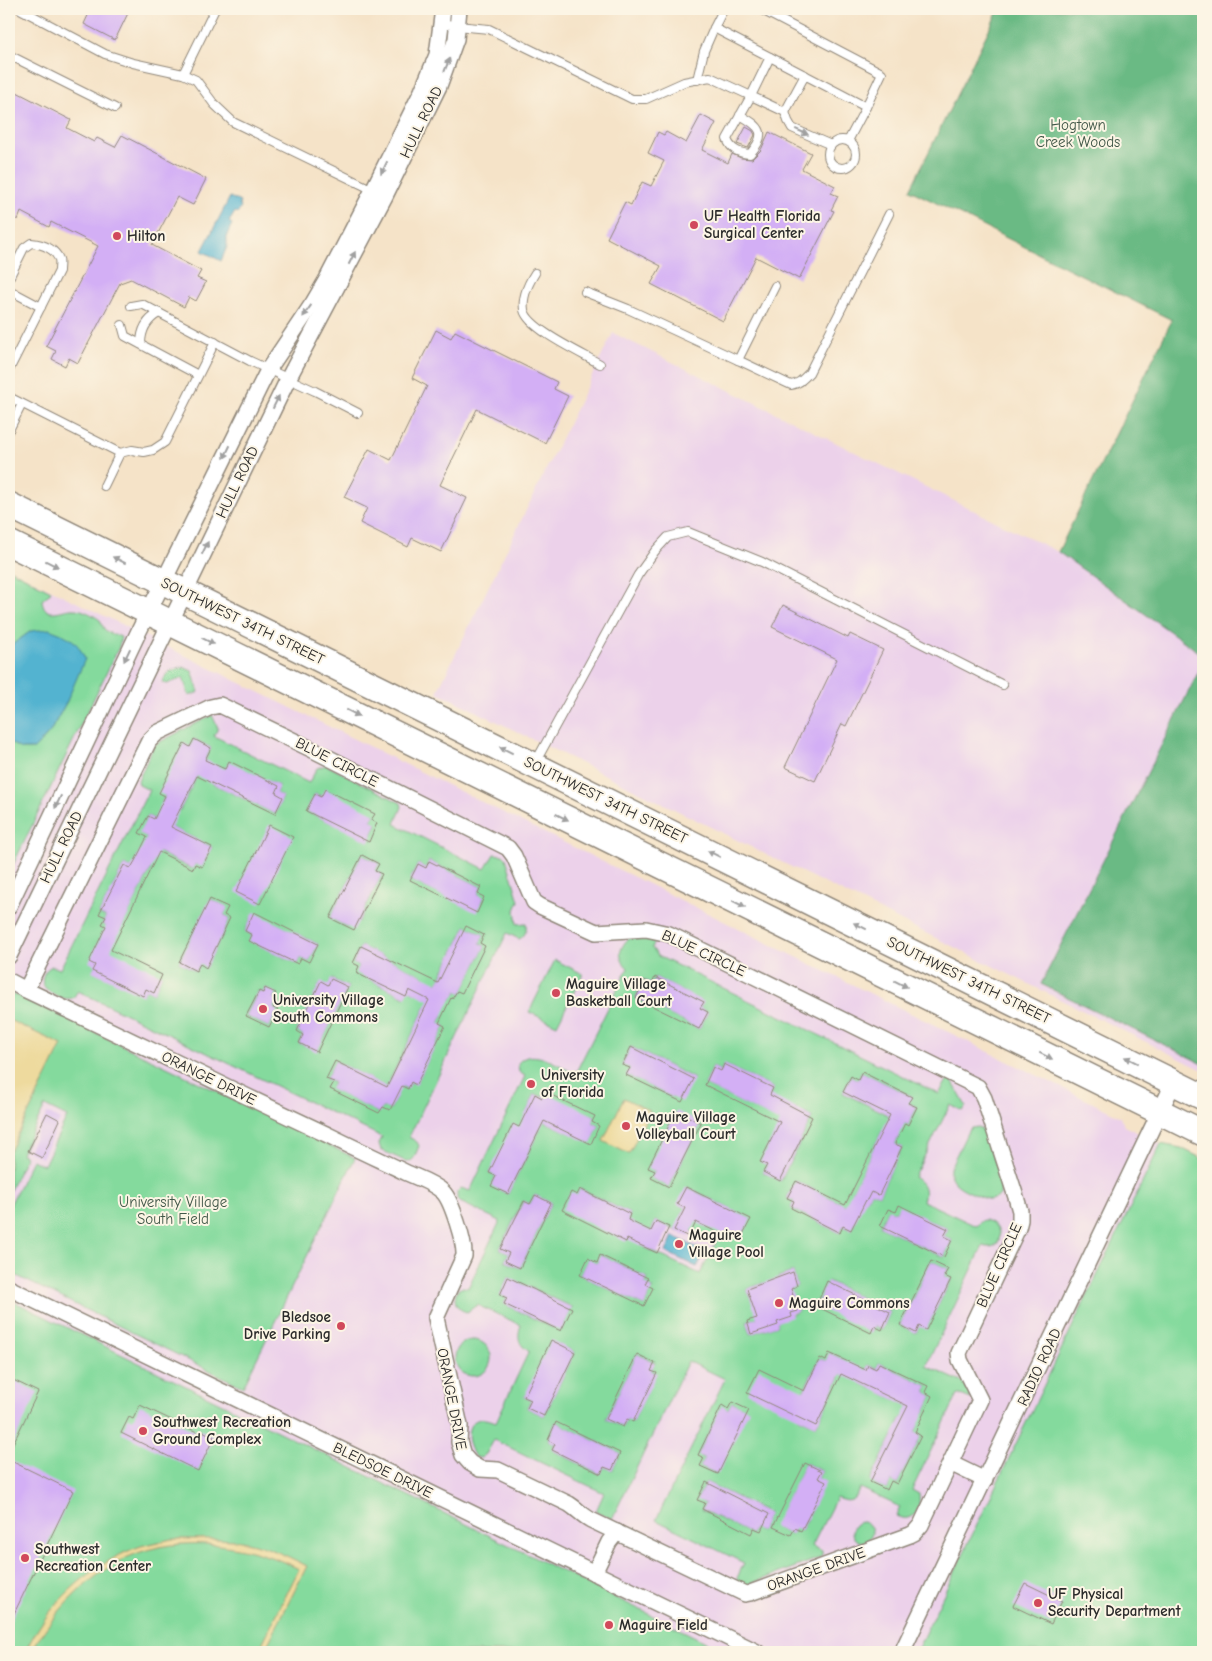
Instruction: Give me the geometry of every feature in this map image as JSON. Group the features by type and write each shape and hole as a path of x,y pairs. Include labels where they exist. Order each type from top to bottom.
{"main road":[{"name":"SOUTHWEST 34TH STREET","path":"9,506 534,764 1203,1097"},
{"path":"9,543 1203,1133"}],"street":[{"name":"HULL ROAD","path":"9,906 148,611 174,587 288,379 439,86 456,39 459,9"},
{"name":"HULL ROAD","path":"9,956 170,622 174,587 268,370 382,194 437,55 442,16"},
{"name":"BLUE CIRCLE","path":"26,990 149,741 165,729 220,704 508,848 514,856 534,902 546,910 596,932 646,929 669,934 978,1087 982,1091 1016,1197 1020,1220 1018,1228 959,1352 960,1360 980,1400 950,1463"},
{"name":"ORANGE DRIVE","path":"9,982 414,1176 443,1192 462,1238 464,1256 436,1318 460,1426 459,1442 463,1455 480,1469 498,1470 569,1504 582,1515 745,1594 750,1594 914,1533 921,1525 950,1463"},
{"name":"RADIO ROAD","path":"902,1652 1174,1082"},
{"name":"BLEDSOE DRIVE","path":"9,1288 757,1652"},
{"path":"950,1463 985,1480"},
{"path":"594,1573 609,1542 617,1532"}],"lane":[{"path":"20,9 105,54 134,63 183,74 196,80 214,104 233,122 382,194"},
{"path":"183,74 214,9"},
{"path":"697,80 704,51 722,12 726,9"},
{"path":"760,9 882,73 848,142"},
{"path":"442,16 457,26 490,29 632,99 646,99 684,82 710,77 785,112"},
{"path":"714,28 866,107"},
{"path":"9,54 115,108"},
{"path":"740,115 757,124 760,132 760,140 750,154 742,153 730,146 727,139 770,57"},
{"path":"804,75 785,112 788,121 792,128 831,145"},
{"path":"839,140 848,142 854,148 856,157 851,165 843,168 834,166 828,159 831,145 839,140"},
{"path":"585,292 628,309 791,385 797,384 809,373 889,214"},
{"path":"9,278 24,248 31,244 40,244 52,251 59,259 59,271 9,370"},
{"path":"535,273 528,284 524,299 524,311 529,320 541,331 600,364"},
{"path":"738,360 775,286"},
{"path":"9,290 41,307"},
{"path":"131,306 142,304 268,370 358,413"},
{"path":"141,344 141,335 149,318 159,313"},
{"path":"122,325 125,336 198,375"},
{"path":"9,397 120,453 132,450 144,452 153,450 165,442 215,342"},
{"path":"9,430 22,404"},
{"path":"104,486 120,453"},
{"path":"534,764 638,575 654,551 668,537 688,532 762,562 1003,685"}],"shaded area":[{"path":"613,333 1058,552 1203,655 1203,1070 437,692"},
{"name":"University of Florida","path":"9,569 1121,1117 1124,1126 1161,1144 1181,1148 1203,1159 1203,1652 9,1652"}],"green space":[{"name":"Hogtown Creek Woods","path":"999,9 1203,9 1203,655 1058,552 1172,320 910,190"},
{"path":"9,569 51,591 42,600 44,606 50,612 69,609 84,611 100,620 108,632 121,637 119,647 9,873 9,742 21,749 34,749 50,732 67,701 84,659 31,631 9,647"},
{"path":"1203,663 1203,1064 1041,984"},
{"path":"183,667 192,671 199,692 189,696 183,678 167,684 162,682 169,672"},
{"path":"212,715 218,728 214,736 309,783 317,768 326,765 401,803 402,807 395,824 485,869 494,854 503,855 506,858 519,901 515,910 517,924 526,923 526,932 519,939 507,933 409,1137 417,1142 419,1146 411,1161 405,1161 381,1150 379,1144 382,1137 78,991 73,998 61,998 52,994 43,985 43,977 47,970 52,966 60,969 149,790 139,785 138,781 154,745","holes":["194,739 211,748 179,812 162,803 184,744 190,747","229,762 279,786 276,793 283,797 275,814 211,783 225,769","315,794 375,814 371,820 377,824 369,841 306,811","148,816 212,847 202,866 195,864 192,869 144,845 147,837 140,833","362,855 379,863 375,871 382,874 358,923 351,920 347,927 330,918","429,861 481,887 478,894 484,898 477,912 410,880 418,864 426,868","124,865 131,868 151,869 119,932 102,924 106,917 99,914","211,899 227,907 224,915 230,918 206,967 200,964 196,971 179,962","254,913 318,944 309,962 301,958 298,964 250,941 252,935 245,931","466,926 484,935 480,943 485,946 462,993 457,991 452,999 434,990","361,946 425,977 417,994 409,990 405,997 357,973 359,966 353,963","95,965 162,975 154,993 146,989 143,995 93,971","332,979 348,987 317,1051 299,1043 303,1035 297,1031 321,982 328,985","265,988 275,994 273,998 277,1000 273,1008 277,1010 269,1027 246,1016 258,991 263,993","426,1006 443,1015 439,1023 445,1026 416,1084 411,1082 407,1089 390,1080","335,1061 398,1093 390,1110 383,1107 379,1113 331,1089 333,1082 326,1079"]},
{"path":"652,936 656,938 652,948 658,956 939,1094 948,1079 952,1081 966,1106 963,1111 950,1105 914,1177 924,1188 923,1201 976,1226 983,1220 990,1222 995,1225 999,1236 999,1241 996,1245 990,1247 983,1246 926,1366 964,1383 971,1399 958,1394 912,1490 919,1494 919,1505 915,1514 907,1518 896,1516 900,1507 860,1488 851,1500 845,1501 836,1498 812,1546 822,1551 820,1558 744,1586 739,1583 737,1578 744,1563 656,1520 725,1379 688,1361 612,1519 596,1511 604,1493 494,1440 486,1454 481,1458 475,1457 469,1441 468,1434 473,1422 479,1419 486,1419 496,1422 529,1351 525,1349 519,1340 521,1325 477,1305 467,1312 460,1309 456,1304 457,1290 463,1287 468,1288 500,1221 460,1202 457,1199 457,1192 461,1188 470,1191 525,1076 519,1072 518,1063 524,1058 538,1057 546,1059 575,1074 628,968 622,961 620,954 622,947 628,939","holes":["655,977 703,1002 700,1008 708,1012 699,1029 636,998 644,980 652,984","631,1047 694,1079 674,1098 627,1075 630,1068 622,1064","724,1064 773,1088 770,1095 769,1116 705,1085 713,1067 721,1071","862,1072 911,1096 908,1103 917,1107 908,1125 843,1093 851,1076 858,1080","535,1094 595,1116 592,1122 599,1126 591,1143 526,1113","795,1108 812,1117 781,1181 763,1172 767,1165 761,1162","700,1124 669,1187 651,1178 655,1171 649,1168","519,1128 540,1129 508,1194 492,1186 496,1176 489,1173","883,1129 899,1136 895,1144 902,1147 879,1195 871,1192 867,1200 852,1192","796,1181 859,1212 851,1230 843,1226 840,1233 791,1208 794,1201 787,1198","687,1187 750,1219 742,1236 682,1214 685,1208 678,1204","581,1189 630,1214 627,1220 635,1224 626,1241 577,1195","535,1195 551,1203 520,1268 505,1261 509,1253 500,1249 523,1201 530,1204","899,1206 948,1229 944,1236 952,1240 944,1257 880,1226 888,1209 896,1212","656,1221 679,1232 682,1226 716,1243 700,1274 643,1247","601,1255 648,1278 645,1284 653,1288 644,1306 580,1275 588,1259 597,1263","931,1261 948,1269 944,1276 951,1280 926,1329 919,1326 916,1333 900,1325","793,1272 797,1286 786,1291 791,1305 796,1304 798,1311 777,1322 778,1325 751,1334 747,1321 771,1313 752,1302 747,1289 763,1283 782,1288 778,1277","508,1277 572,1307 564,1324 557,1321 553,1328 504,1304 507,1298 500,1295","828,1281 890,1312 882,1330 874,1326 871,1333 818,1301","558,1344 575,1352 544,1416 527,1408 531,1400 524,1397","830,1353 847,1362 816,1426 799,1418 796,1406 820,1358 826,1361","637,1354 655,1362 651,1371 656,1373 633,1422 627,1419 623,1427 606,1419","879,1363 928,1386 925,1392 932,1396 924,1413 860,1383 868,1365 876,1369","732,1402 748,1410 717,1474 700,1466 704,1458 698,1455 722,1406 728,1409","902,1417 918,1425 915,1432 921,1436 897,1484 891,1481 887,1490 870,1481","556,1422 620,1453 612,1470 604,1467 600,1474 552,1450 555,1444 548,1440","805,1463 822,1471 818,1478 825,1482 801,1531 795,1528 791,1535 774,1527","706,1482 769,1513 761,1531 754,1528 751,1534 702,1510 705,1503 697,1499"]},
{"name":"Maguire Village Basketball Court","path":"555,960 583,974 557,1025 529,1012"},
{"name":"University Village South Field","path":"9,994 20,996 355,1158 243,1387 9,1272 9,1207 32,1160 44,1165 67,1117 45,1106 21,1154 26,1156 9,1192"},
{"path":"978,1127 984,1131 1002,1182 1000,1195 989,1200 964,1189 950,1175 950,1168 968,1131 971,1128"},
{"path":"1161,1144 1181,1148 1203,1159 1203,1652 916,1652 1059,1354"},
{"name":"Southwest Recreation Ground Complex","path":"9,1299 726,1652 9,1652"},
{"path":"473,1340 480,1341 486,1345 490,1351 490,1365 486,1371 480,1375 473,1376 466,1375 460,1371 456,1365 455,1358 456,1351 460,1345 466,1341"},
{"path":"862,1522 869,1525 872,1532 869,1539 862,1542 855,1539 852,1532 855,1525"}],"sand":[{"path":"9,1020 62,1045 9,1153"},
{"name":"Maguire Village Volleyball Court","path":"624,1098 650,1111 629,1154 603,1141"},
{"path":"171,1539 244,1541 290,1557 307,1566 264,1652 258,1652 299,1569 259,1553 215,1545 192,1544 170,1545 149,1550 128,1557 113,1565 72,1597 60,1610 31,1652 25,1652 47,1615 83,1579 96,1569 126,1552 141,1546"}],"water":[{"path":"230,197 240,202 239,205 241,207 238,213 235,212 229,222 232,224 227,235 227,247 221,261 202,251"},
{"path":"49,629 75,642 85,659 67,701 50,732 34,749 21,749 9,742 9,647 31,631"},
{"name":"Maguire Village Pool","path":"673,1236 705,1252 697,1267 666,1252"}],"building":[{"path":"91,9 130,9 115,40 84,24"},
{"name":"Hilton","path":"9,88 71,120 67,128 94,142 97,138 115,147 122,135 206,179 193,205 177,197 152,245 201,271 197,278 206,282 196,301 189,297 184,307 131,279 120,283 78,363 69,358 65,366 52,359 56,351 46,346 98,246 51,222 49,227 21,212 18,220 9,215"},
{"name":"UF Health Florida Surgical Center","path":"701,115 716,123 702,150 728,163 732,154 741,158 752,159 761,150 769,132 811,153 802,169 835,186 831,193 838,196 831,210 834,211 799,279 756,257 723,321 651,284 661,266 607,238 625,202 631,205 642,182 651,186 664,161 648,153 658,132 664,135 666,132 686,143"},
{"path":"746,127 753,131 755,135 748,148 737,144"},
{"path":"436,330 451,338 455,331 557,382 554,389 568,396 545,443 477,409 440,485 467,498 441,552 412,538 408,547 360,523 367,508 344,497 369,449 391,460 427,386 412,378"},
{"path":"783,605 848,638 850,634 883,650 846,726 842,724 815,781 785,767 837,659 772,627"},
{"path":"194,739 211,748 205,760 225,769 229,761 279,786 276,793 283,797 275,814 197,776 171,827 212,847 202,867 195,864 193,869 159,852 111,950 162,975 154,993 146,989 143,996 92,971 95,965 89,962 106,926 102,924 106,917 99,914 124,865 131,868 147,837 139,833 148,816 154,819 165,796 159,793 184,743 190,747"},
{"path":"325,789 375,814 371,820 377,823 369,842 306,811 315,794 321,797"},
{"path":"269,825 293,837 260,904 236,892"},
{"path":"362,855 379,864 375,871 382,874 354,930 330,918"},
{"path":"429,861 481,887 478,894 484,897 477,913 410,880 418,864 426,868"},
{"path":"210,899 228,907 224,915 230,918 206,968 200,964 196,971 179,962"},
{"path":"254,912 318,944 309,962 301,958 298,964 249,941 252,935 245,931"},
{"path":"466,926 484,935 480,943 485,946 462,993 457,991 451,998 439,1023 445,1026 416,1085 411,1082 408,1089 402,1086 390,1110 383,1107 379,1113 330,1089 334,1082 326,1079 335,1061 387,1087 429,1000 409,990 406,997 356,973 359,966 353,963 361,946 438,983"},
{"path":"655,977 704,1002 700,1008 708,1012 699,1029 636,998 644,980 652,984"},
{"path":"331,979 348,987 317,1052 299,1043 303,1035 297,1031 321,981 328,985"},
{"name":"University Village South Commons","path":"265,988 276,993 273,998 277,1000 273,1008 278,1010 269,1027 246,1016 259,991 263,993"},
{"path":"631,1047 694,1079 682,1102 626,1075 630,1068 622,1065"},
{"path":"724,1064 773,1088 770,1095 812,1117 780,1181 763,1172 767,1165 760,1162 780,1122 705,1085 713,1067 721,1071"},
{"path":"862,1072 912,1097 908,1103 917,1107 908,1125 905,1123 895,1144 902,1147 879,1195 871,1192 851,1230 843,1226 840,1233 791,1208 794,1201 787,1198 796,1181 845,1205 890,1115 843,1092 851,1076 858,1080"},
{"path":"545,1092 595,1116 592,1122 599,1126 591,1144 544,1121 508,1194 491,1186 496,1176 489,1173 513,1124 519,1127 535,1094 542,1098"},
{"path":"676,1111 701,1123 669,1187 651,1178 655,1171 648,1168"},
{"path":"47,1113 60,1120 42,1158 28,1151"},
{"path":"686,1187 751,1219 742,1236 735,1232 731,1239 696,1222 689,1237 674,1230 685,1208 677,1204"},
{"path":"580,1189 630,1214 628,1220 651,1231 656,1221 669,1227 657,1253 627,1239 626,1242 562,1210 571,1192 577,1195"},
{"path":"535,1195 551,1203 520,1268 505,1261 509,1253 500,1249 524,1201 530,1204"},
{"path":"899,1205 948,1229 944,1236 952,1240 944,1257 880,1226 888,1209 896,1212"},
{"path":"600,1255 648,1278 645,1284 653,1288 644,1306 580,1275 588,1258 597,1263"},
{"path":"931,1261 948,1269 944,1276 951,1279 926,1330 919,1326 916,1333 900,1325"},
{"name":"Maguire Commons","path":"793,1272 797,1286 791,1289 798,1311 791,1313 792,1317 777,1322 778,1325 751,1334 747,1321 757,1318 747,1289"},
{"path":"508,1277 572,1308 561,1331 504,1304 507,1298 500,1295"},
{"path":"827,1281 890,1312 882,1330 874,1326 871,1333 816,1306"},
{"path":"551,1340 575,1352 544,1416 527,1408 531,1400 524,1397"},
{"path":"829,1353 866,1370 868,1365 876,1369 879,1363 928,1386 925,1392 932,1396 915,1432 921,1436 897,1484 891,1481 887,1490 870,1482 908,1406 841,1374 816,1426 747,1393 759,1369 804,1391 820,1358 826,1361"},
{"path":"637,1354 655,1363 651,1371 657,1373 633,1422 627,1419 623,1427 606,1419"},
{"path":"9,1378 38,1392 9,1452"},
{"path":"732,1402 749,1410 718,1474 700,1466 704,1458 698,1455 722,1405 728,1409"},
{"path":"140,1405 199,1433 201,1430 214,1437 198,1471 121,1433 129,1417 133,1419"},
{"path":"556,1422 620,1453 612,1470 604,1467 601,1474 552,1450 555,1444 548,1440"},
{"name":"Southwest Recreation Center","path":"9,1460 73,1491 9,1624"},
{"path":"805,1463 822,1471 818,1478 826,1482 801,1531 795,1528 791,1535 773,1527"},
{"path":"706,1482 769,1514 761,1531 754,1528 751,1534 702,1509 705,1503 697,1500"},
{"name":"UF Physical Security Department","path":"1025,1583 1062,1601 1051,1624 1013,1606"}],"place":[{"name":"UF Health Florida Surgical Center","path":"694,225"},
{"name":"Hilton","path":"117,236"},
{"name":"Maguire Village Basketball Court","path":"556,993"},
{"name":"University Village South Commons","path":"263,1009"},
{"name":"University of Florida","path":"531,1084"},
{"name":"Maguire Village Volleyball Court","path":"626,1126"},
{"name":"Maguire Village Pool","path":"679,1244"},
{"name":"Maguire Commons","path":"779,1303"},
{"name":"Bledsoe Drive Parking","path":"341,1326"},
{"name":"Southwest Recreation Ground Complex","path":"143,1431"},
{"name":"Southwest Recreation Center","path":"25,1558"},
{"name":"UF Physical Security Department","path":"1038,1603"},
{"name":"Maguire Field","path":"609,1625"}]}
